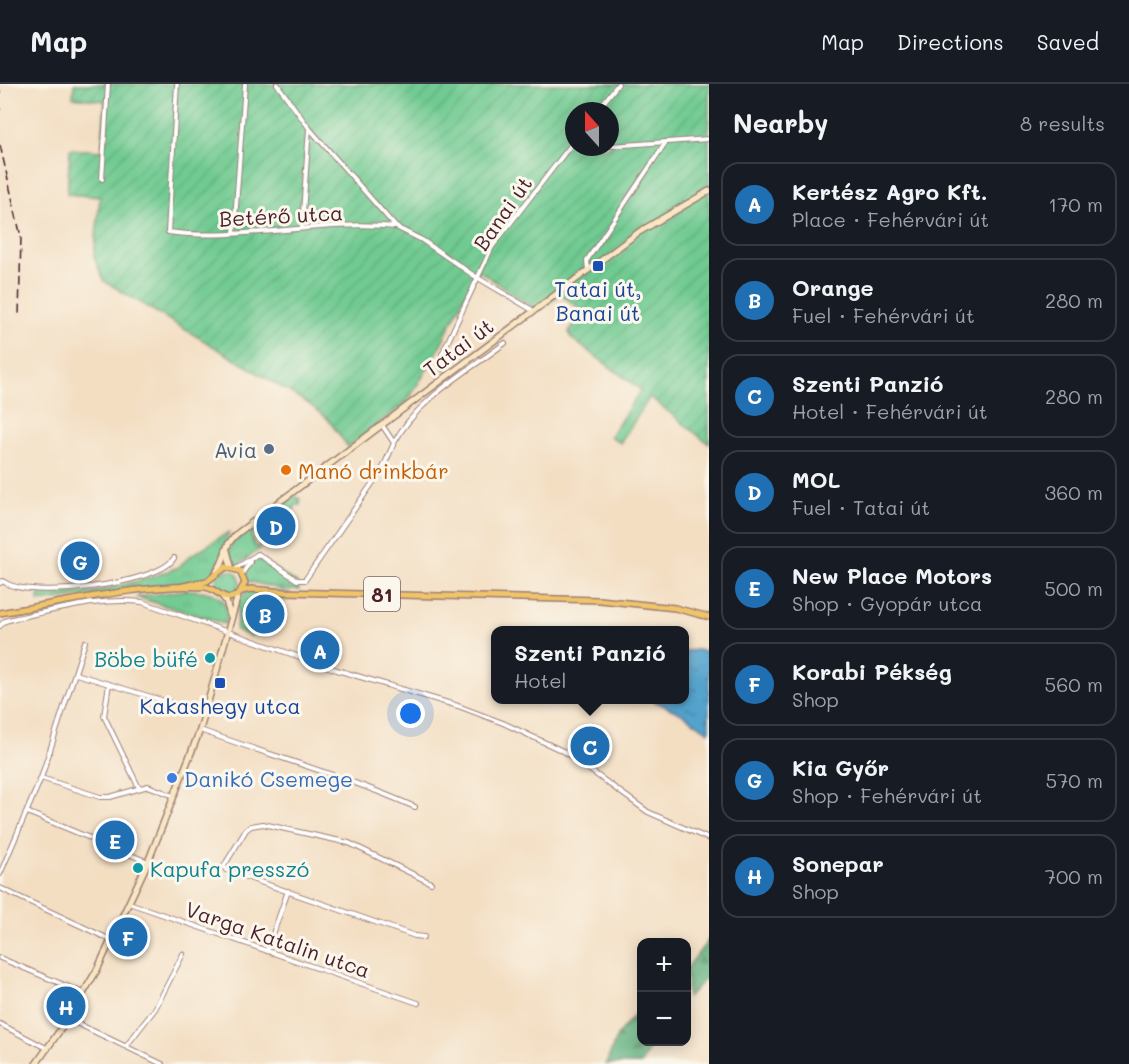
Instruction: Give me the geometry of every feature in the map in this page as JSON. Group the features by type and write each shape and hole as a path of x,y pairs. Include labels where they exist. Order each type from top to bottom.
{"main road":[{"name":"81","path":"0,613 114,594 179,587 204,582 216,573 233,567 264,590"},
{"path":"216,573 213,584 219,594"},
{"path":"240,593 243,576"},
{"name":"81","path":"179,587 208,587 230,598 240,593 264,590 600,600 675,608 709,617"}],"street":[{"path":"102,179 108,84"},
{"name":"Betérő utca","path":"177,84 168,232 234,233 302,228 396,227"},
{"path":"234,233 245,84"},
{"path":"277,84 309,128 396,227 430,245 477,277 534,311"},
{"path":"604,102 618,84"},
{"path":"302,228 309,128"},
{"path":"619,145 709,139"},
{"path":"588,270 586,260 666,142"},
{"name":"Banai út","path":"443,369 442,354 492,247 565,155"},
{"name":"Tatai út","path":"216,573 222,562 226,544 232,538 639,232 709,191"},
{"name":"Tatai út","path":"394,443 405,423 419,409 505,343"},
{"path":"412,402 419,409"},
{"path":"258,554 297,580 305,580 383,468 394,443 382,425"},
{"path":"232,538 227,552 233,567 258,554"},
{"path":"243,576 258,554"},
{"path":"0,583 3,581 13,587 34,591 82,588 144,575 168,565 174,558"},
{"path":"36,1064 49,1049 83,993 112,940 148,862 176,796 200,730 240,593"},
{"path":"219,594 226,601 231,618"},
{"path":"0,625 16,618 119,599 142,602 503,723 565,752 648,812 709,839"},
{"path":"0,874 41,778 85,642"},
{"path":"76,674 205,714"},
{"path":"109,684 104,716 139,788"},
{"path":"200,730 297,765 370,787 415,807"},
{"path":"41,778 100,797 110,797 139,788 153,787 176,796"},
{"path":"27,812 148,862"},
{"path":"424,937 415,936 226,870 224,866 251,826 263,824 349,843 431,883"},
{"path":"0,888 112,940"},
{"path":"267,951 288,891"},
{"name":"Varga Katalin utca","path":"129,903 418,1003"},
{"path":"127,1045 155,1009 183,954"},
{"path":"0,958 83,993"},
{"path":"68,1019 127,1045 162,1064"},
{"path":"0,1024 49,1049"}],"green space":[{"path":"74,84 709,84 709,444 650,397 620,443 610,436 641,390 571,338 569,332 583,311 560,294 538,311 478,270 434,358 407,402 348,447 328,419 306,402 104,281 94,257 100,197 67,194 70,149 102,151 105,101 73,97"},
{"path":"294,496 300,499 300,505 297,504 288,520 282,512 251,535 255,547 259,546 260,549 237,566 229,552 232,543"},
{"path":"229,532 221,560 208,578 183,584 39,602 39,594 91,592 146,579 179,567 190,556"},
{"path":"260,560 297,583 299,590 283,590 248,581 245,573 248,567 254,561"},
{"path":"223,570 233,570 240,577 240,587 233,594 223,594 216,587 216,577"},
{"path":"186,590 211,593 223,600 227,614 225,624 136,597"},
{"path":"247,591 290,593 286,601 260,602 251,636 236,630 239,599"},
{"path":"709,939 709,975 691,994 691,992 691,963"},
{"path":"637,1012 637,1046 651,1046 641,1064 606,1064 617,1036"}],"water":[{"path":"689,651 709,652 709,732 684,715 661,704 689,704"}],"railway":[{"path":"0,91 0,110"},
{"path":"0,145 21,237 19,315"}],"place":[{"name":"Tatai út, Banai út","path":"598,266"},
{"name":"Avia","path":"269,449"},
{"name":"Manó drinkbár","path":"286,470"},
{"name":"MOL","path":"276,526"},
{"name":"Kia Győr","path":"80,561"},
{"name":"Orange","path":"265,614"},
{"name":"Kertész Agro Kft.","path":"320,650"},
{"name":"Böbe büfé","path":"210,658"},
{"name":"Kakashegy utca","path":"220,683"},
{"name":"Szenti Panzió","path":"590,746"},
{"name":"Danikó Csemege","path":"172,778"},
{"name":"New Place Motors","path":"115,840"},
{"name":"Kapufa presszó","path":"138,868"},
{"name":"Korabi Pékség","path":"128,937"},
{"name":"Sonepar","path":"66,1006"}]}
